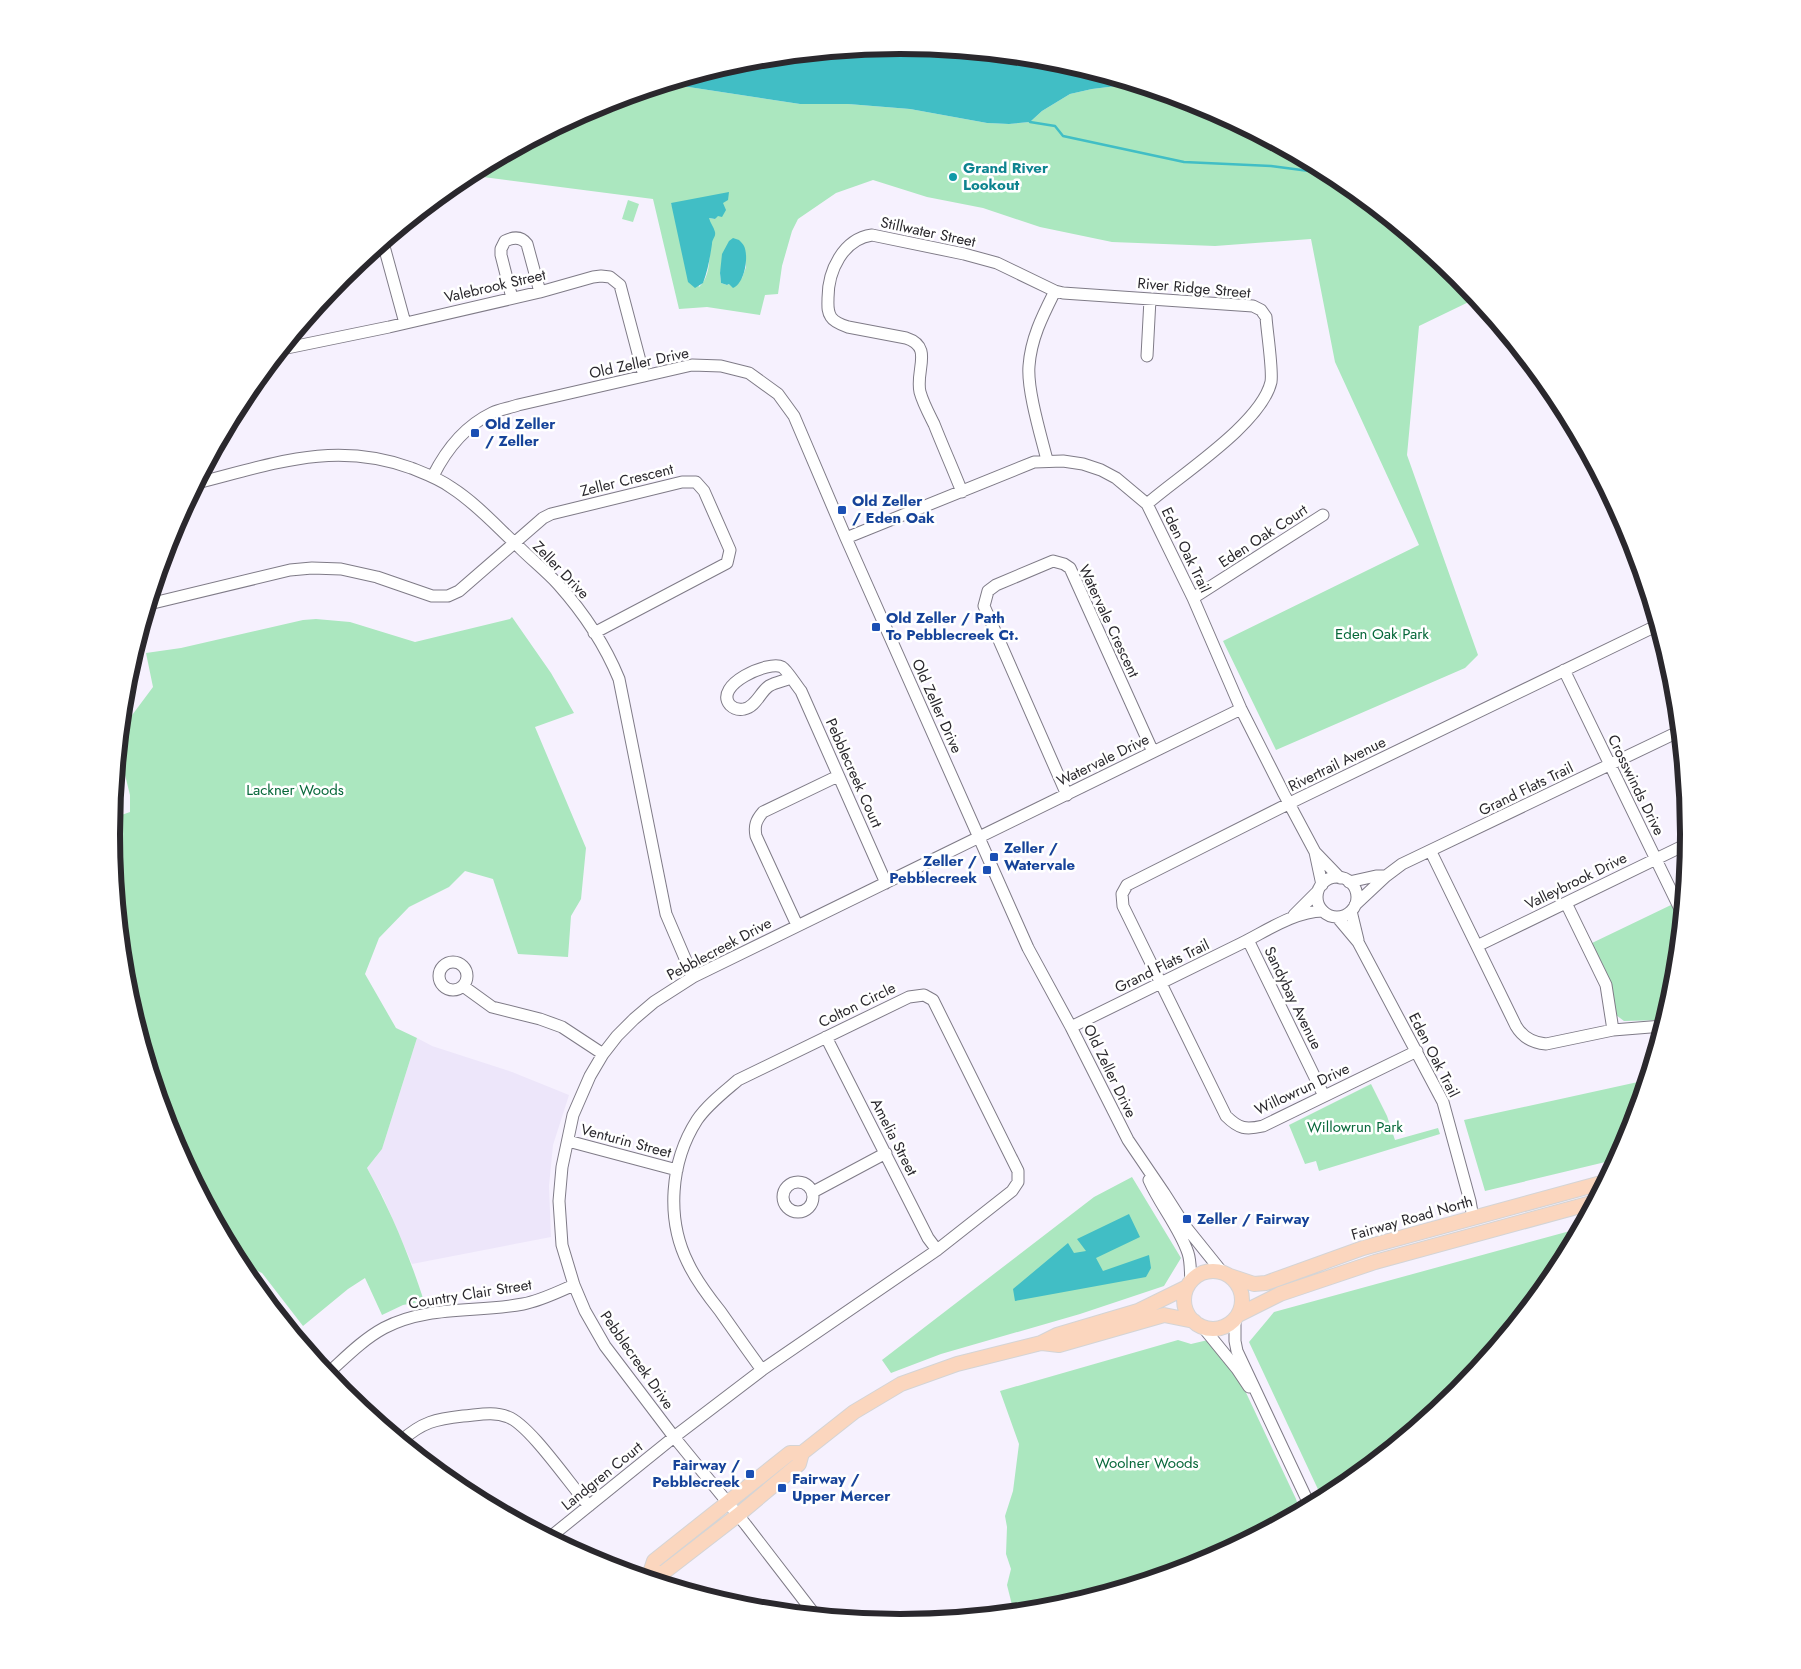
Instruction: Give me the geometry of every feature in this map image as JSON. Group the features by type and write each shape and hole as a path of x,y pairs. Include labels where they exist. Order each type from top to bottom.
{"main road":[{"name":"Fairway Road North","path":"1226,1274 1254,1284 1266,1283 1364,1248 1599,1184"},
{"path":"1041,1343 1060,1345 1164,1315 1180,1317 1210,1328 1220,1328 1280,1294 1375,1262 1588,1204"},
{"path":"652,1574 664,1573 733,1509 799,1464 802,1453 854,1412 901,1384 956,1364 1041,1343 1057,1335 1138,1311 1189,1284 1201,1273 1209,1271 1226,1274 1237,1283 1242,1293 1242,1304 1237,1317"},
{"path":"1189,1284 1184,1302 1186,1310 1198,1324"}],"street":[{"name":"Stillwater Street","path":"962,492 920,393 919,376 922,352 920,347 914,341 906,338 848,327 832,319 828,311 828,291 838,260 844,251 861,236 872,235 964,254 996,263 1055,290"},
{"path":"512,298 501,249 505,241 513,238 521,238 527,244 540,292"},
{"path":"385,249 405,323"},
{"name":"Valebrook Street","path":"291,347 405,323 601,276 610,277 620,284 644,376"},
{"path":"1047,460 1030,386 1029,367 1036,331 1055,290"},
{"name":"River Ridge Street","path":"1055,290 1063,293 1252,306 1261,310 1266,317 1271,380 1265,398 1252,416 1195,467 1147,504"},
{"path":"1147,356 1150,299"},
{"name":"Old Zeller Drive","path":"433,476 459,437 474,424 492,413 518,405 692,364 721,366 748,373 778,394 794,416 846,538 1028,948 1140,1160 1195,1240 1226,1274"},
{"name":"Zeller Drive","path":"204,481 318,455 344,454 384,460 433,476 466,498 558,584 582,613 613,663 620,679 666,914 693,976"},
{"name":"Eden Oak Trail","path":"846,538 1034,462 1047,460 1083,464 1101,470 1116,478 1147,504 1193,598 1241,709 1289,804 1315,852 1345,880"},
{"name":"Zeller Crescent","path":"155,603 290,570 312,568 357,571 432,596 448,596 459,592 543,518 560,512 682,482 696,482 704,490 730,550 727,563 594,633"},
{"name":"Eden Oak Court","path":"1193,598 1323,515"},
{"name":"Watervale Crescent","path":"1067,795 984,606 988,591 996,585 1053,561 1070,568 1153,752"},
{"name":"Rivertrail Avenue","path":"1160,983 1123,906 1122,894 1127,885 1653,627"},
{"name":"Pebblecreek Court","path":"791,678 769,686 749,708 736,709 732,707 728,700 727,692 735,682 760,670 774,666 782,667 791,678 801,691 886,883"},
{"name":"Crosswinds Drive","path":"1564,670 1678,904"},
{"name":"Watervale Drive","path":"979,838 1241,709"},
{"name":"Grand Flats Trail","path":"1353,908 1386,876 1402,864 1675,732"},
{"path":"798,925 754,828 762,812 838,776"},
{"name":"Pebblecreek Drive","path":"812,1610 733,1509 674,1438 605,1346 585,1311 574,1285 562,1245 559,1201 562,1166 574,1115 581,1095 603,1054 617,1036 654,1002 693,976 979,838"},
{"name":"Valleybrook Drive","path":"1477,946 1681,847"},
{"name":"Eden Oak Trail","path":"1315,852 1320,888"},
{"path":"1430,852 1516,1026 1526,1038 1536,1043 1546,1044 1613,1030 1657,1026"},
{"name":"Grand Flats Trail","path":"1345,880 1386,876"},
{"path":"1327,880 1345,880 1356,893 1353,908 1342,916 1332,916 1323,911 1318,902 1320,888 1327,880"},
{"name":"Grand Flats Trail","path":"1293,916 1320,888"},
{"path":"1566,903 1606,985 1613,1030"},
{"name":"Eden Oak Trail","path":"1353,908 1358,942"},
{"name":"Grand Flats Trail","path":"1071,1027 1293,916 1323,911"},
{"name":"Eden Oak Trail","path":"1337,917 1358,942 1443,1102 1473,1218"},
{"name":"Sandybay Avenue","path":"1248,940 1324,1096"},
{"name":"Willowrun Drive","path":"1160,983 1226,1116 1233,1123 1243,1128 1263,1126 1417,1051"},
{"path":"463,986 492,1007 540,1019 562,1027 603,1054"},
{"name":"Colton Circle","path":"674,1438 762,1370 937,1250 1012,1191 1018,1182 1018,1171 933,1000 924,995 909,997 738,1080 697,1119 685,1143 677,1170 674,1195 674,1215 680,1245 698,1280 762,1370"},
{"name":"Amelia Street","path":"826,1037 928,1238 937,1250"},
{"name":"Venturin Street","path":"568,1142 677,1170"},
{"path":"813,1192 886,1153"},
{"name":"Old Zeller Drive","path":"1140,1160 1157,1198 1176,1228 1188,1253 1189,1284"},
{"name":"Country Clair Street","path":"332,1369 362,1342 384,1328 408,1318 434,1313 524,1304 574,1285"},
{"path":"1237,1317 1235,1341 1238,1350 1307,1501"},
{"path":"1198,1324 1260,1399"},
{"path":"406,1438 421,1426 440,1418 493,1413 508,1416 525,1428 589,1506"},
{"name":"Landgren Court","path":"554,1534 674,1438"}],"shaded area":[{"path":"417,1038 432,1046 512,1072 569,1095 553,1145 549,1186 551,1237 412,1264 383,1197 367,1168 382,1149"}],"green space":[{"name":"Eden Oak Park","path":"680,86 800,104 848,104 910,109 987,123 1009,124 1030,122 1042,111 1070,94 1121,86 1199,113 1246,134 1291,158 1334,185 1376,215 1453,282 1470,301 1419,326 1407,455 1478,655 1465,668 1276,750 1223,641 1419,545 1335,362 1311,239 1215,246 1112,242 1040,227 983,208 927,197 873,180 836,193 798,219 792,231 782,266 778,294 765,295 760,315 707,307 679,309 653,199 480,177 555,134 602,113","holes":["671,203 723,203 723,207 715,219 709,218 709,264 704,281 699,287","728,246 745,250 746,267 742,278 727,285 721,283 720,273"]},
{"path":"628,200 639,204 633,222 622,219"},
{"name":"Lackner Woods","path":"512,617 551,673 574,713 535,727 586,848 581,899 571,916 568,957 518,954 493,879 465,871 449,887 409,907 379,938 365,974 396,1028 417,1038 382,1149 367,1168 399,1233 424,1301 403,1305 382,1315 365,1278 348,1289 303,1326 262,1273 251,1268 224,1225 200,1180 179,1133 146,1037 126,936 121,886 120,834 120,815 130,812 130,795 123,766 128,720 153,687 146,653 181,648 303,620 316,619 350,622 415,642"},
{"path":"1671,905 1677,914 1675,936 1659,1020 1624,1021 1616,1015 1611,986 1592,943"},
{"path":"1641,1081 1609,1161 1485,1191 1464,1120"},
{"name":"Willowrun Park","path":"1371,1084 1387,1116 1395,1140 1438,1128 1440,1134 1319,1171 1316,1161 1305,1164 1289,1125"},
{"path":"1132,1177 1181,1258 1164,1286 1080,1314 941,1354 891,1373 882,1360 1094,1197"},
{"path":"1574,1230 1520,1310 1453,1387 1376,1454 1320,1493 1249,1342 1274,1312"},
{"name":"Woolner Woods","path":"1178,1340 1191,1344 1208,1340 1226,1350 1298,1506 1246,1535 1199,1556 1151,1574 1103,1589 1013,1607 1007,1585 1011,1569 1006,1554 1007,1527 1005,1516 1013,1491 1019,1444 1000,1391"}],"water":[{"path":"900,54 952,55 1002,60 1053,69 1121,86 1070,94 1042,111 1030,122 1009,124 987,123 910,109 848,104 800,104 680,86 748,69 799,60 849,55"},
{"path":"729,192 728,200 723,203 726,210 722,217 709,218 715,235 703,283 695,288 688,282 671,203"},
{"path":"733,238 743,244 746,262 740,281 733,288 729,284 721,283 720,273 722,254 729,241"},
{"path":"1129,1214 1140,1237 1096,1258 1103,1271 1149,1255 1151,1268 1146,1277 1015,1301 1013,1289 1068,1243 1074,1253 1086,1251 1077,1239"}],"waterway":[{"path":"1030,122 1055,126 1063,136 1184,162 1271,166 1312,171"}],"place":[{"name":"Grand River Lookout","path":"953,177"},
{"name":"Old Zeller / Zeller","path":"475,433"},
{"name":"Old Zeller / Eden Oak","path":"842,510"},
{"name":"Old Zeller / Path To Pebblecreek Ct.","path":"876,627"},
{"name":"Zeller / Watervale","path":"994,857"},
{"name":"Zeller / Pebblecreek","path":"987,870"},
{"name":"Zeller / Fairway","path":"1187,1219"},
{"name":"Fairway / Pebblecreek","path":"750,1474"},
{"name":"Fairway / Upper Mercer","path":"782,1488"}]}
